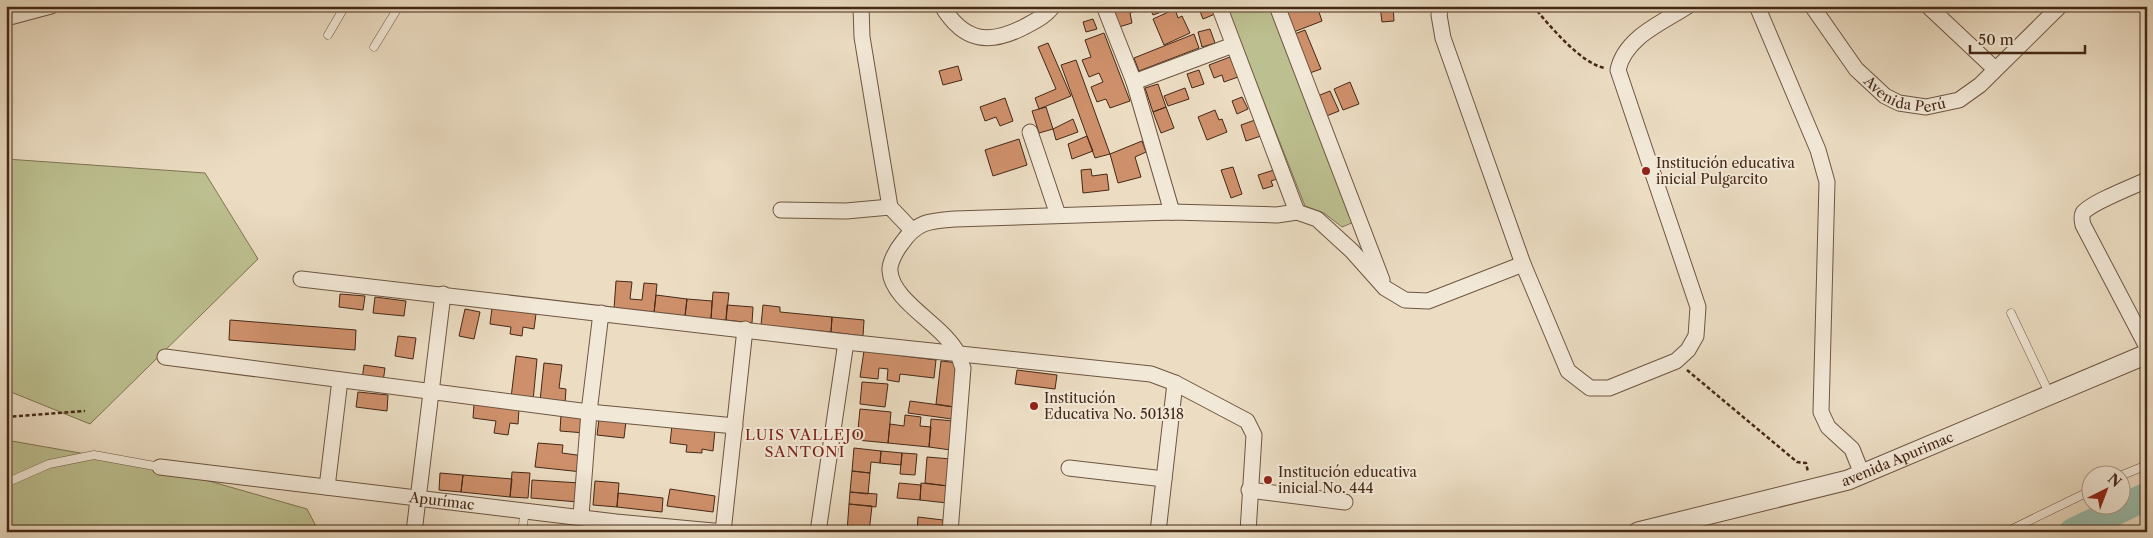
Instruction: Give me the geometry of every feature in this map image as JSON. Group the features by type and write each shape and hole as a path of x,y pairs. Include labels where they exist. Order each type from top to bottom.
{"street":[{"path":"6,18 51,6"},
{"path":"861,6 862,37 890,207 912,229"},
{"path":"942,6 951,21 971,35 988,39 1008,35 1048,13 1052,6"},
{"path":"1104,6 1134,82 1172,212"},
{"path":"1219,6 1297,212"},
{"path":"1278,6 1385,288"},
{"path":"1440,6 1439,15 1442,38 1523,264 1568,371 1590,388 1609,388 1676,361 1688,350 1696,336 1698,308 1618,70 1620,58 1638,37 1688,6"},
{"path":"1757,6 1818,150 1827,182 1821,412 1828,427 1852,449 1862,474"},
{"name":"Avenida Perú","path":"1812,6 1856,70 1884,96 1899,103 1926,107 1958,100 1980,85 2025,43 2060,6"},
{"path":"1928,6 1995,69"},
{"path":"1134,82 1233,45"},
{"path":"1030,132 1058,215"},
{"path":"2147,180 2091,206 2083,213 2081,219 2082,225 2147,347"},
{"path":"781,210 846,211 890,207"},
{"path":"950,532 963,368 958,353 947,338 897,290 890,270 897,249 912,229 933,221 1058,215 1172,212 1277,215 1297,212 1317,219 1352,251 1385,288 1405,300 1428,301 1523,264"},
{"path":"301,279 846,342 1151,374 1175,383 1247,421 1251,426 1254,435 1248,532"},
{"path":"414,532 443,294"},
{"path":"582,516 589,412 601,313"},
{"path":"724,532 745,329"},
{"path":"818,532 846,342"},
{"name":"avenida Apurimac","path":"1638,532 1848,480 2147,354"},
{"path":"165,357 432,393 589,412 735,426"},
{"path":"327,487 340,380"},
{"path":"1158,532 1175,383"},
{"name":"Apurímac","path":"160,466 582,516 615,527 724,532"},
{"path":"1069,468 1164,479"},
{"path":"1250,490 1346,502"}],"lane":[{"path":"328,35 345,6"},
{"path":"374,47 399,6"},
{"path":"2012,313 2050,395"},
{"path":"6,483 49,464 94,455 160,466"},
{"path":"2130,472 2147,464"},
{"path":"2006,532 2080,496"},
{"path":"522,532 525,510"}],"path":[{"path":"1533,6 1571,47 1597,67 1618,70"},
{"path":"1676,361 1796,462 1806,463 1813,489"},
{"path":"6,417 85,411"}],"green space":[{"path":"1226,6 1272,6 1354,222 1342,227 1324,213 1305,206"},
{"path":"6,159 205,173 258,259 90,424 6,390"},
{"path":"6,440 160,467 307,509 319,532 6,532"}],"building":[{"path":"1147,6 1130,13 1132,23 1119,27 1111,7"},
{"path":"1149,6 1171,6 1172,8 1153,15"},
{"path":"1212,6 1215,14 1203,19 1199,9"},
{"path":"1297,6 1317,6 1322,21 1291,33 1283,12"},
{"path":"1380,6 1393,6 1394,21 1382,22"},
{"path":"1175,9 1178,18 1182,16 1190,33 1164,45 1153,19"},
{"path":"1093,19 1097,29 1086,32 1083,22"},
{"path":"1210,29 1215,43 1202,47 1198,32"},
{"path":"1305,30 1321,69 1307,74 1292,35"},
{"path":"1104,33 1130,101 1110,108 1106,99 1097,102 1091,87 1103,82 1099,73 1089,77 1082,60 1091,57 1085,40"},
{"path":"1194,34 1199,48 1139,71 1134,58"},
{"path":"1048,43 1071,96 1039,109 1035,98 1056,89 1038,47"},
{"path":"1230,57 1238,77 1224,82 1222,75 1214,78 1209,65"},
{"path":"1076,60 1110,154 1095,158 1061,65"},
{"path":"958,66 962,80 943,85 939,71"},
{"path":"1199,70 1204,84 1192,88 1187,74"},
{"path":"1350,82 1359,104 1343,110 1334,89"},
{"path":"1158,84 1166,107 1153,112 1145,88"},
{"path":"1185,88 1189,99 1168,106 1164,96"},
{"path":"1330,91 1339,111 1324,117 1315,97"},
{"path":"1242,97 1248,109 1237,114 1232,101"},
{"path":"1005,98 1013,121 1000,126 996,117 985,121 980,107"},
{"path":"1046,107 1053,129 1039,133 1032,111"},
{"path":"1166,107 1174,128 1161,133 1153,112"},
{"path":"1215,110 1219,120 1222,119 1227,132 1207,140 1198,117"},
{"path":"1073,119 1078,132 1056,140 1053,129"},
{"path":"1255,120 1261,136 1246,141 1241,125"},
{"path":"1087,136 1093,151 1072,159 1068,144"},
{"path":"1019,139 1027,165 993,176 985,150"},
{"path":"1142,141 1146,152 1135,157 1141,177 1118,183 1110,154"},
{"path":"1233,167 1242,194 1231,198 1221,170"},
{"path":"1091,169 1092,176 1107,174 1109,190 1083,193 1081,170"},
{"path":"1274,170 1277,179 1271,181 1273,186 1263,189 1258,175"},
{"path":"616,281 632,282 630,299 642,300 644,283 657,284 654,313 614,309"},
{"path":"713,292 729,293 726,320 711,319"},
{"path":"340,294 365,296 363,310 339,307"},
{"path":"656,295 687,299 685,316 654,313"},
{"path":"375,297 406,301 404,316 373,313"},
{"path":"687,299 712,301 711,319 685,316"},
{"path":"727,305 753,307 752,323 726,320"},
{"path":"763,305 780,307 780,312 832,317 831,332 761,325"},
{"path":"492,308 536,314 534,329 523,327 522,336 510,334 511,327 490,324"},
{"path":"465,309 480,312 474,339 459,336"},
{"path":"832,317 864,320 863,336 831,332"},
{"path":"230,320 356,330 355,350 229,340"},
{"path":"398,336 416,338 413,359 395,356"},
{"path":"864,351 936,360 934,378 900,374 899,382 887,380 888,369 879,368 878,379 860,377"},
{"path":"516,356 537,359 533,401 511,398"},
{"path":"941,361 959,363 954,407 936,404"},
{"path":"544,363 562,365 559,388 566,389 565,404 540,401"},
{"path":"364,365 385,368 383,382 362,380"},
{"path":"1017,370 1057,375 1055,389 1015,384"},
{"path":"862,382 888,384 885,407 860,404"},
{"path":"358,392 388,395 387,411 356,407"},
{"path":"910,401 954,407 952,419 908,413"},
{"path":"474,404 519,409 518,424 510,423 508,435 494,433 496,421 473,418"},
{"path":"860,409 891,412 888,443 857,440"},
{"path":"561,414 586,417 585,433 560,431"},
{"path":"905,415 921,417 920,426 931,427 929,447 888,443 890,424 904,426"},
{"path":"599,419 626,421 624,438 597,435"},
{"path":"931,419 954,421 951,450 929,447"},
{"path":"672,425 715,430 713,451 702,449 702,453 686,452 687,445 670,443"},
{"path":"538,443 563,445 562,453 584,456 582,472 535,467"},
{"path":"854,448 881,451 880,463 871,462 870,473 852,471"},
{"path":"881,451 902,453 901,465 880,463"},
{"path":"902,453 917,454 915,475 900,474"},
{"path":"927,457 951,459 948,486 925,483"},
{"path":"852,471 870,473 868,494 850,492"},
{"path":"512,472 530,473 528,498 510,497"},
{"path":"440,473 463,475 461,492 439,490"},
{"path":"463,475 512,479 510,497 461,492"},
{"path":"532,480 580,483 578,502 531,498"},
{"path":"595,481 619,483 617,507 593,505"},
{"path":"899,483 921,485 920,500 897,498"},
{"path":"921,483 948,486 947,503 920,500"},
{"path":"670,489 715,496 713,512 667,506"},
{"path":"850,492 877,494 876,507 849,504"},
{"path":"618,493 663,498 662,512 617,507"},
{"path":"849,504 872,506 869,532 847,532"},
{"path":"918,517 943,520 942,532 917,532"}],"waterway":[{"path":"2073,532 2147,496"}],"place":[{"name":"Institución educativa inicial Pulgarcito","path":"1646,171"},
{"name":"Institución Educativa No. 501318","path":"1034,406"},
{"name":"Institución educativa inicial No. 444","path":"1268,480"}],"district":[{"name":"LUIS VALLEJO SANTONI","path":"805,444"}]}
